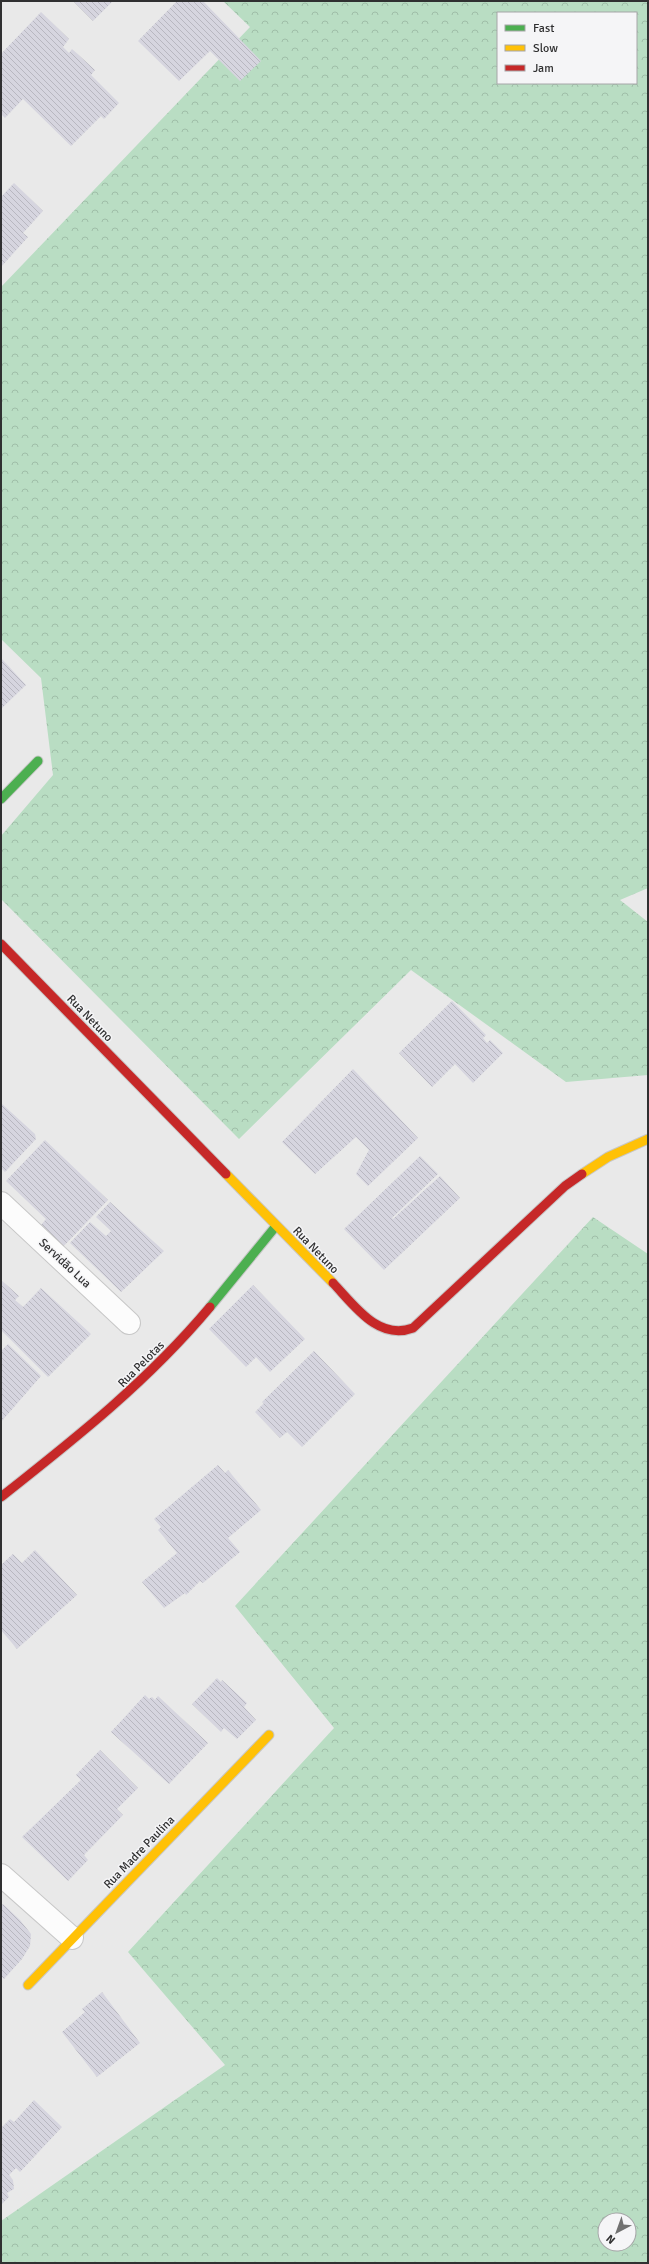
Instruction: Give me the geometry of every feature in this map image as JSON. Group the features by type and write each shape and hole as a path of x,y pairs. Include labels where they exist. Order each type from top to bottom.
{"street":[{"path":"1,799 38,761"},
{"name":"Rua Netuno","path":"1,944 367,1318 389,1333 402,1333 413,1328 565,1186 608,1157 648,1139"},
{"name":"Servidão Lua","path":"1,1204 129,1324"},
{"name":"Rua Pelotas","path":"1,1497 126,1396 149,1374 179,1342 276,1226"},
{"name":"Rua Madre Paulina","path":"28,1985 268,1735"},
{"path":"1,1875 72,1938"}],"green space":[{"path":"223,1 648,1 648,888 620,900 648,922 648,1075 566,1082 411,970 239,1139 1,899 1,836 53,775 41,678 1,639 1,287 250,27"},
{"path":"593,1217 648,1254 648,2263 1,2263 1,2221 225,2065 128,1952 334,1728 235,1606"}],"building":[{"path":"73,1 113,1 93,21"},
{"path":"177,1 203,1 261,61 240,81 210,51 179,81 138,41"},
{"path":"41,12 69,39 63,47 69,53 72,49 95,70 91,75 119,103 104,119 101,116 71,146 23,99 5,118 1,114 1,54"},
{"path":"14,183 43,211 23,233 28,237 1,267 1,197"},
{"path":"1,658 26,685 1,709"},
{"path":"452,1001 486,1035 483,1038 487,1043 490,1040 503,1053 473,1083 455,1064 432,1087 399,1053"},
{"path":"353,1069 418,1138 368,1186 356,1174 369,1150 356,1137 315,1174 282,1142"},
{"path":"1,1103 35,1134 36,1139 5,1172 1,1168"},
{"path":"45,1140 108,1200 58,1252 36,1231 46,1219 6,1181"},
{"path":"420,1156 438,1174 392,1218 393,1219 440,1176 460,1198 384,1270 344,1229"},
{"path":"110,1202 164,1251 121,1292 70,1243 90,1222 106,1236 111,1231 96,1217"},
{"path":"1,1280 19,1296 15,1300 23,1307 41,1288 91,1334 48,1377 2,1331 1,1333"},
{"path":"253,1285 305,1339 270,1372 256,1357 246,1367 209,1329"},
{"path":"8,1344 41,1376 1,1422 1,1351"},
{"path":"314,1351 355,1394 302,1447 287,1432 280,1438 255,1412 264,1403 262,1402"},
{"path":"218,1465 225,1473 228,1470 261,1510 228,1538 240,1552 203,1583 200,1581 186,1595 185,1593 164,1608 142,1582 177,1553 158,1530 161,1527 154,1519"},
{"path":"35,1550 77,1595 17,1649 1,1630 1,1565 13,1554 22,1563"},
{"path":"217,1678 221,1682 222,1680 247,1703 244,1707 256,1720 237,1739 224,1728 221,1732 192,1704"},
{"path":"145,1695 149,1699 152,1697 155,1700 158,1696 208,1743 169,1784 111,1732"},
{"path":"100,1750 138,1788 117,1809 123,1815 84,1855 88,1860 68,1881 22,1837 81,1780 76,1775"},
{"path":"3,1904 20,1920 31,1934 30,1946 22,1959 4,1979 1,1976 1,1906"},
{"path":"102,1992 140,2043 97,2077 62,2032 85,2012 82,2009"},
{"path":"34,2100 62,2127 20,2172 16,2168 9,2175 13,2180 14,2189 7,2193 9,2197 1,2205 1,2128 10,2119 14,2122"}],"traffic: fast":[{"path":"1,799 38,761"},
{"path":"210,1307 276,1226"}],"traffic: slow":[{"path":"582,1174 608,1157 648,1139"},
{"path":"226,1174 333,1283"},
{"path":"28,1985 269,1735"}],"traffic: jam":[{"path":"1,944 226,1174"},
{"path":"333,1283 358,1310 378,1325 389,1330 400,1331 413,1328 565,1186 582,1174"},
{"path":"1,1497 84,1430 137,1384 210,1307"}]}
